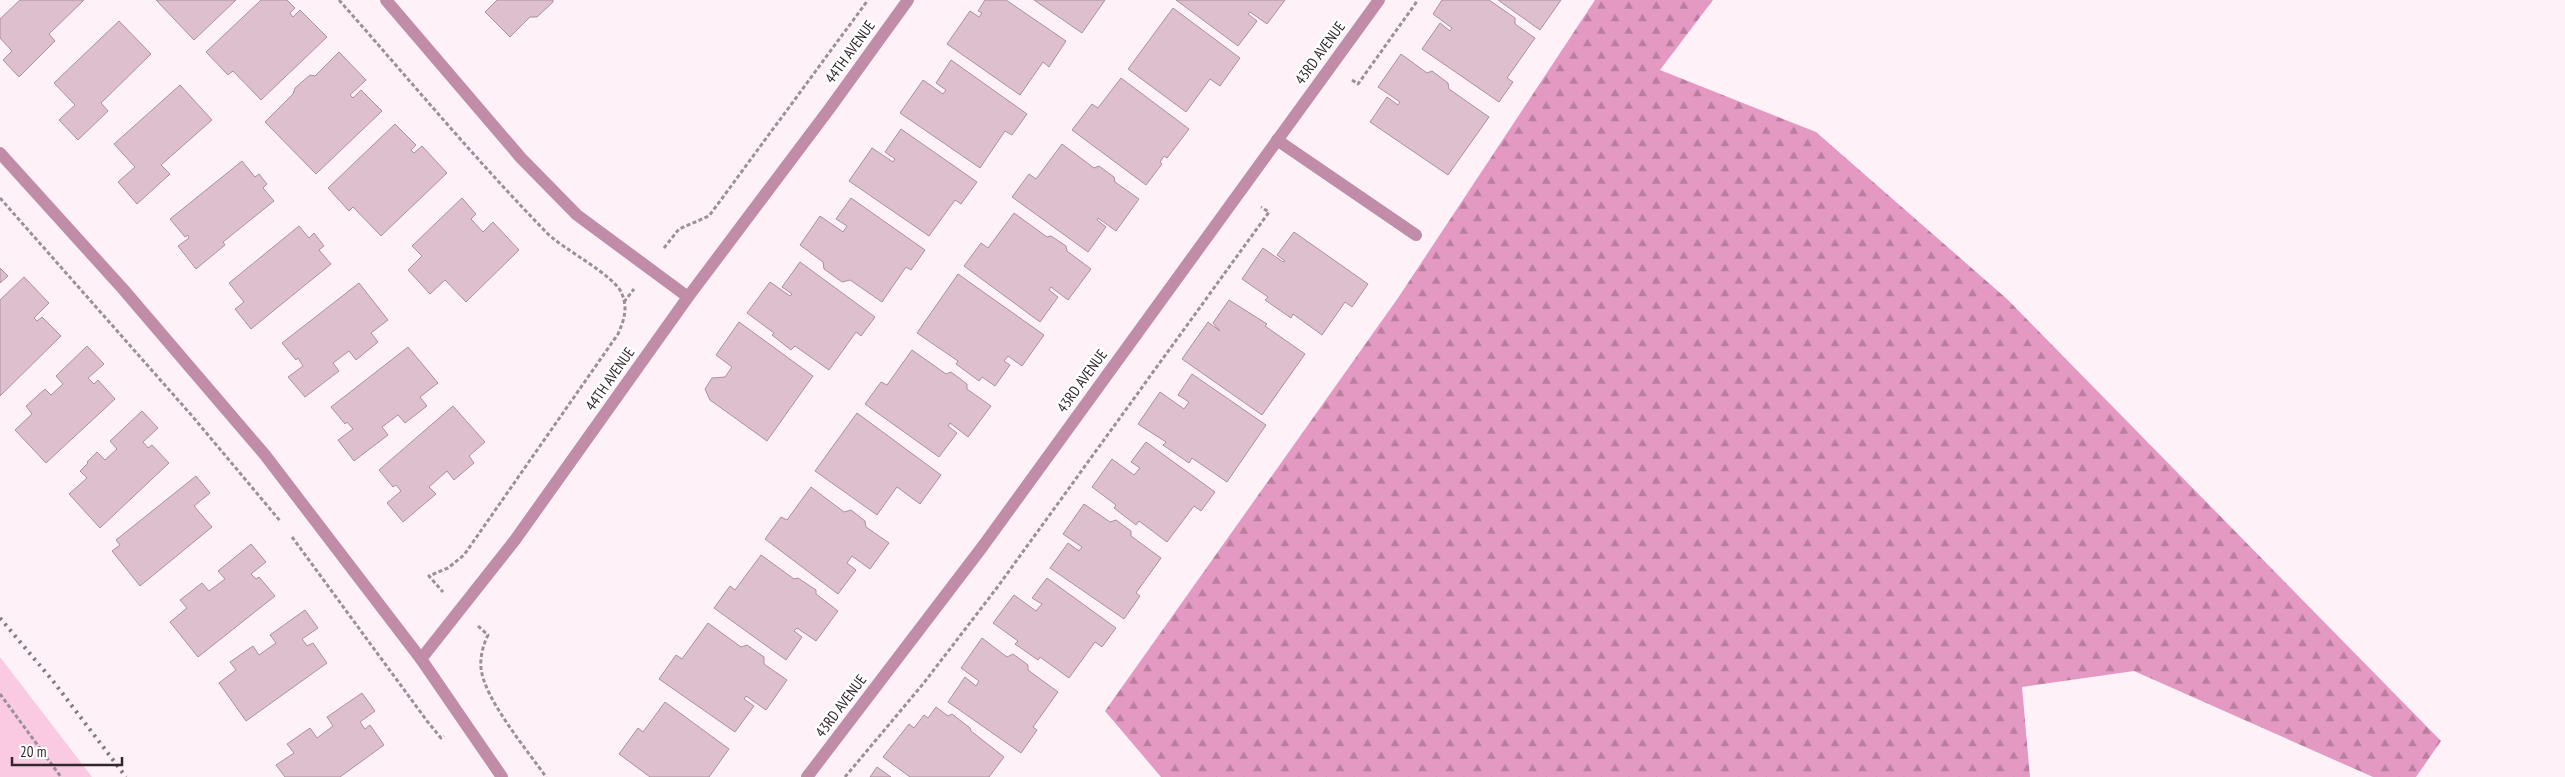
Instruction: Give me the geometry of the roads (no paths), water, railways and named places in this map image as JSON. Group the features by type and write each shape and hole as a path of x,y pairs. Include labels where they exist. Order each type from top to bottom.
{"street":[{"path":"386,0 521,158 577,215 688,297"},
{"name":"44TH AVENUE","path":"421,658 515,540 688,297 830,108 908,0"},
{"name":"43RD AVENUE","path":"807,777 983,546 1379,0"},
{"path":"1277,140 1416,235"},
{"path":"0,153 123,289 265,455 421,658 462,721 502,777"}],"railway":[{"path":"0,618 53,681 126,777"}]}
